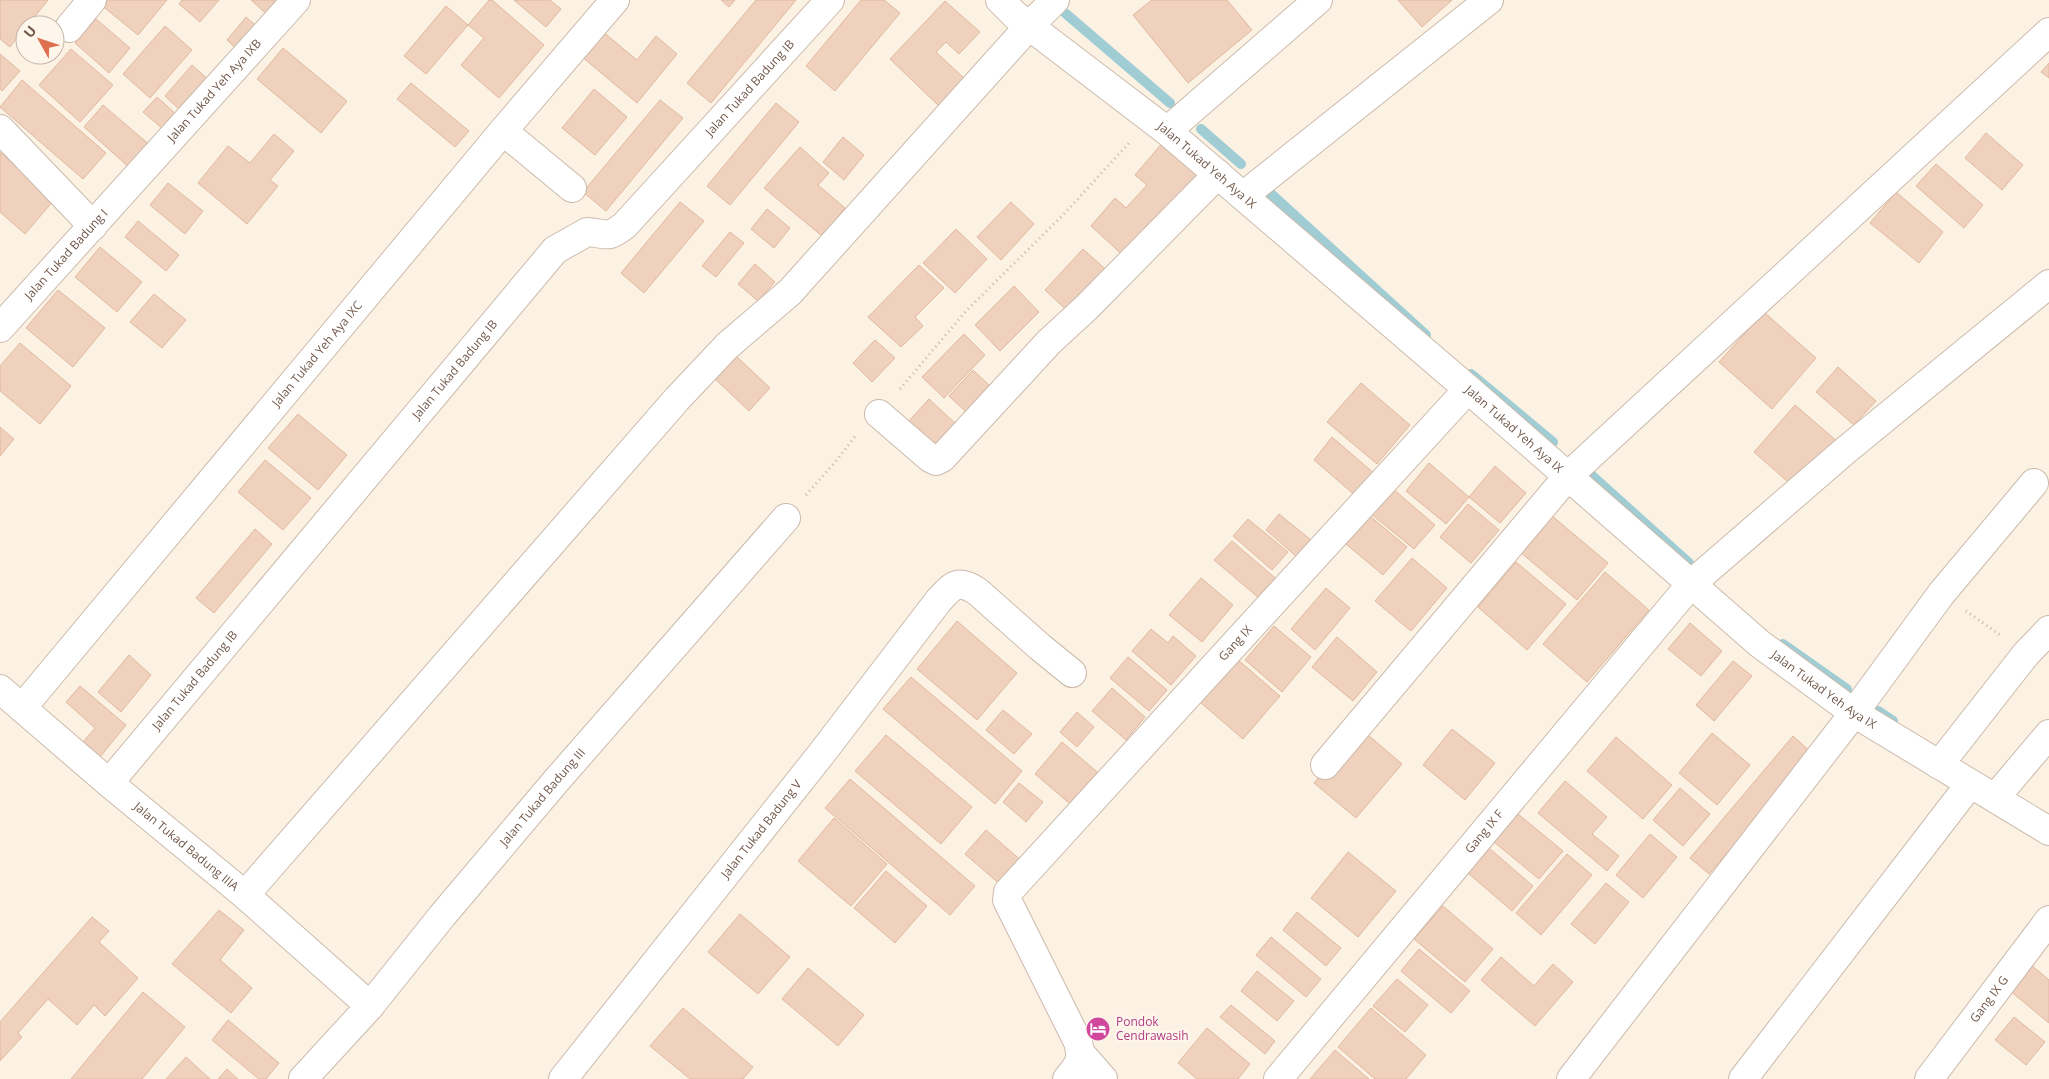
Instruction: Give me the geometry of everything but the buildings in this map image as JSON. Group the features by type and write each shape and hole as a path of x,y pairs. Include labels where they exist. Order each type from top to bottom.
{"street":[{"path":"69,28 92,0"},
{"name":"Jalan Tukad Yeh Aya IXB","path":"134,181 296,0"},
{"name":"Jalan Tukad Yeh Aya IXC","path":"22,708 503,131 615,0"},
{"name":"Jalan Tukad Badung IB","path":"109,783 556,250 587,232 606,236 615,233 625,225 830,0"},
{"name":"Jalan Tukad Yeh Aya IX","path":"1000,0 1016,16 1159,125 1218,174 1760,644 1854,713 2049,831"},
{"path":"245,895 676,399 727,346 790,292 1030,25 1055,0"},
{"path":"1159,125 1318,0"},
{"path":"1243,196 1489,0"},
{"path":"1325,765 1568,476 2049,32"},
{"path":"0,129 93,226"},
{"path":"503,131 572,188"},
{"path":"879,414 930,458 936,460 942,458 1050,342 1218,174"},
{"name":"Jalan Tukad Badung I","path":"0,328 134,181"},
{"name":"Gang IX F","path":"1278,1079 1691,584 1846,450 2049,284"},
{"name":"Gang IX","path":"1082,1056 1078,1042 1007,900 1008,892 1468,389"},
{"path":"1571,1079 1854,713 1942,594 2034,483"},
{"name":"Jalan Tukad Badung III","path":"303,1079 370,1006 442,916 556,781 786,518"},
{"name":"Jalan Tukad Badung V","path":"563,1079 953,585 968,585 978,592 1040,648 1072,673"},
{"path":"1939,765 2026,654 2049,630"},
{"name":"Jalan Tukad Badung IIIA","path":"0,690 245,895 370,1006"},
{"path":"1995,798 2049,734"},
{"path":"1743,1079 1970,784"},
{"name":"Gang IX G","path":"1929,1079 2049,920"},
{"path":"1067,1079 1078,1065 1082,1056 1103,1079"}],"path":[{"path":"786,518 837,460 867,421 879,414 966,311 1064,214 1159,125"},
{"path":"1942,594 2026,654"}],"waterway":[{"path":"1065,13 1170,103"},
{"path":"1201,129 1241,164"},
{"path":"1269,192 1426,335"},
{"path":"1471,374 1553,442"},
{"path":"1589,473 1689,563"},
{"path":"1783,644 1847,689"},
{"path":"1878,711 1893,721"}],"place":[{"name":"Pondok Cendrawasih","path":"1098,1029"}]}
